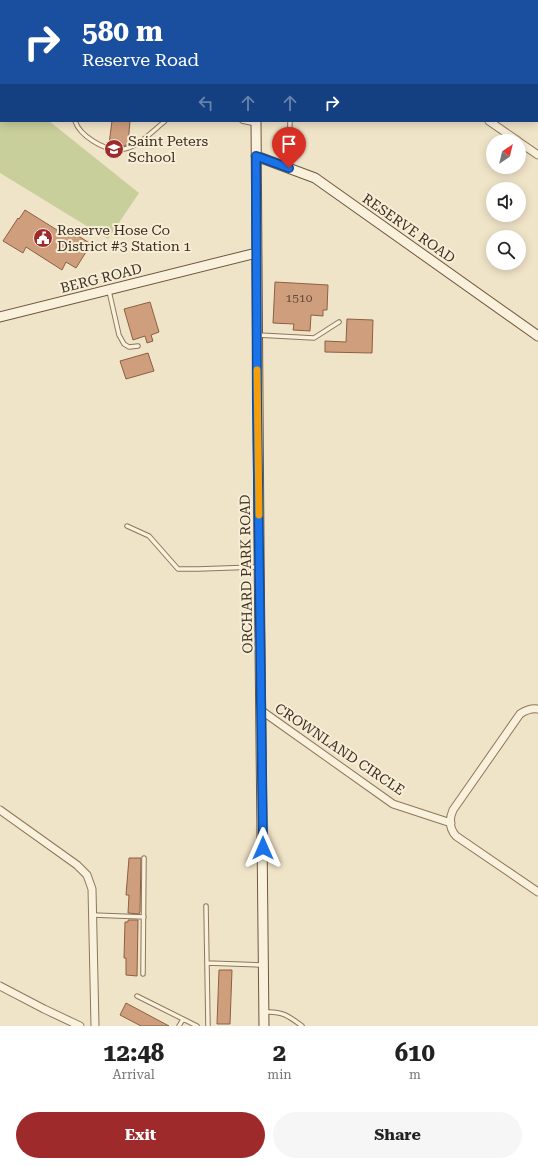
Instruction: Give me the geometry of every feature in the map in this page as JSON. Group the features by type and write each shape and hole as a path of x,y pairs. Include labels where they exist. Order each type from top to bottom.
{"main road":[{"name":"ORCHARD PARK ROAD","path":"256,122 264,1026"},
{"name":"RESERVE ROAD","path":"256,156 315,178 538,336"},
{"name":"BERG ROAD","path":"0,317 256,253"}],"street":[{"path":"491,122 508,134"},
{"path":"526,147 538,155"},
{"path":"538,709 533,708 520,714 450,816 452,832 456,836 538,892"},
{"name":"CROWNLAND CIRCLE","path":"262,711 393,804 450,823"},
{"path":"0,810 82,869 90,881 92,889 93,915 95,1026"},
{"path":"0,986 80,1026"}],"lane":[{"path":"76,122 84,135 102,147 114,150 124,150 139,143 164,122"},
{"path":"289,168 290,122"},
{"path":"109,290 119,335 124,344 129,347 138,346"},
{"path":"257,335 314,338 339,322"},
{"path":"127,526 149,536 178,568 198,569 260,567"},
{"path":"143,974 144,858"},
{"path":"206,906 208,1026"},
{"path":"93,915 144,917"},
{"path":"207,963 264,965"},
{"path":"137,996 197,1026"},
{"path":"264,1012 276,1011 287,1015 302,1026"},
{"path":"179,1026 183,1019"}],"green space":[{"path":"0,122 50,122 139,193 108,239 0,173"}],"building":[{"path":"112,122 130,122 128,144 124,146 109,144"},
{"name":"Reserve Hose Co District #3 Station 1","path":"25,210 65,235 69,230 91,244 76,268 66,262 62,270 26,247 23,253 3,241"},
{"path":"275,282 328,285 327,310 323,310 323,316 311,315 310,331 293,330 294,324 273,323"},
{"path":"150,302 159,332 151,335 153,341 147,343 145,336 133,340 124,309"},
{"path":"347,319 373,320 372,353 325,352 325,341 346,342"},
{"path":"148,353 154,371 126,379 120,361"},
{"path":"129,858 141,858 139,914 128,913 129,895 126,895"},
{"path":"128,920 138,920 137,976 126,975 126,958 124,958 125,922 128,922"},
{"path":"219,970 232,970 230,1024 217,1024"},
{"path":"126,1003 169,1026 141,1026 120,1015"}],"slow traffic":[{"path":"257,370 259,515"}],"place":[{"name":"Saint Peters School","path":"114,149"},
{"name":"Reserve Hose Co District #3 Station 1","path":"43,238"}],"route":[{"path":"263,848 257,403 256,156 289,168"}]}
